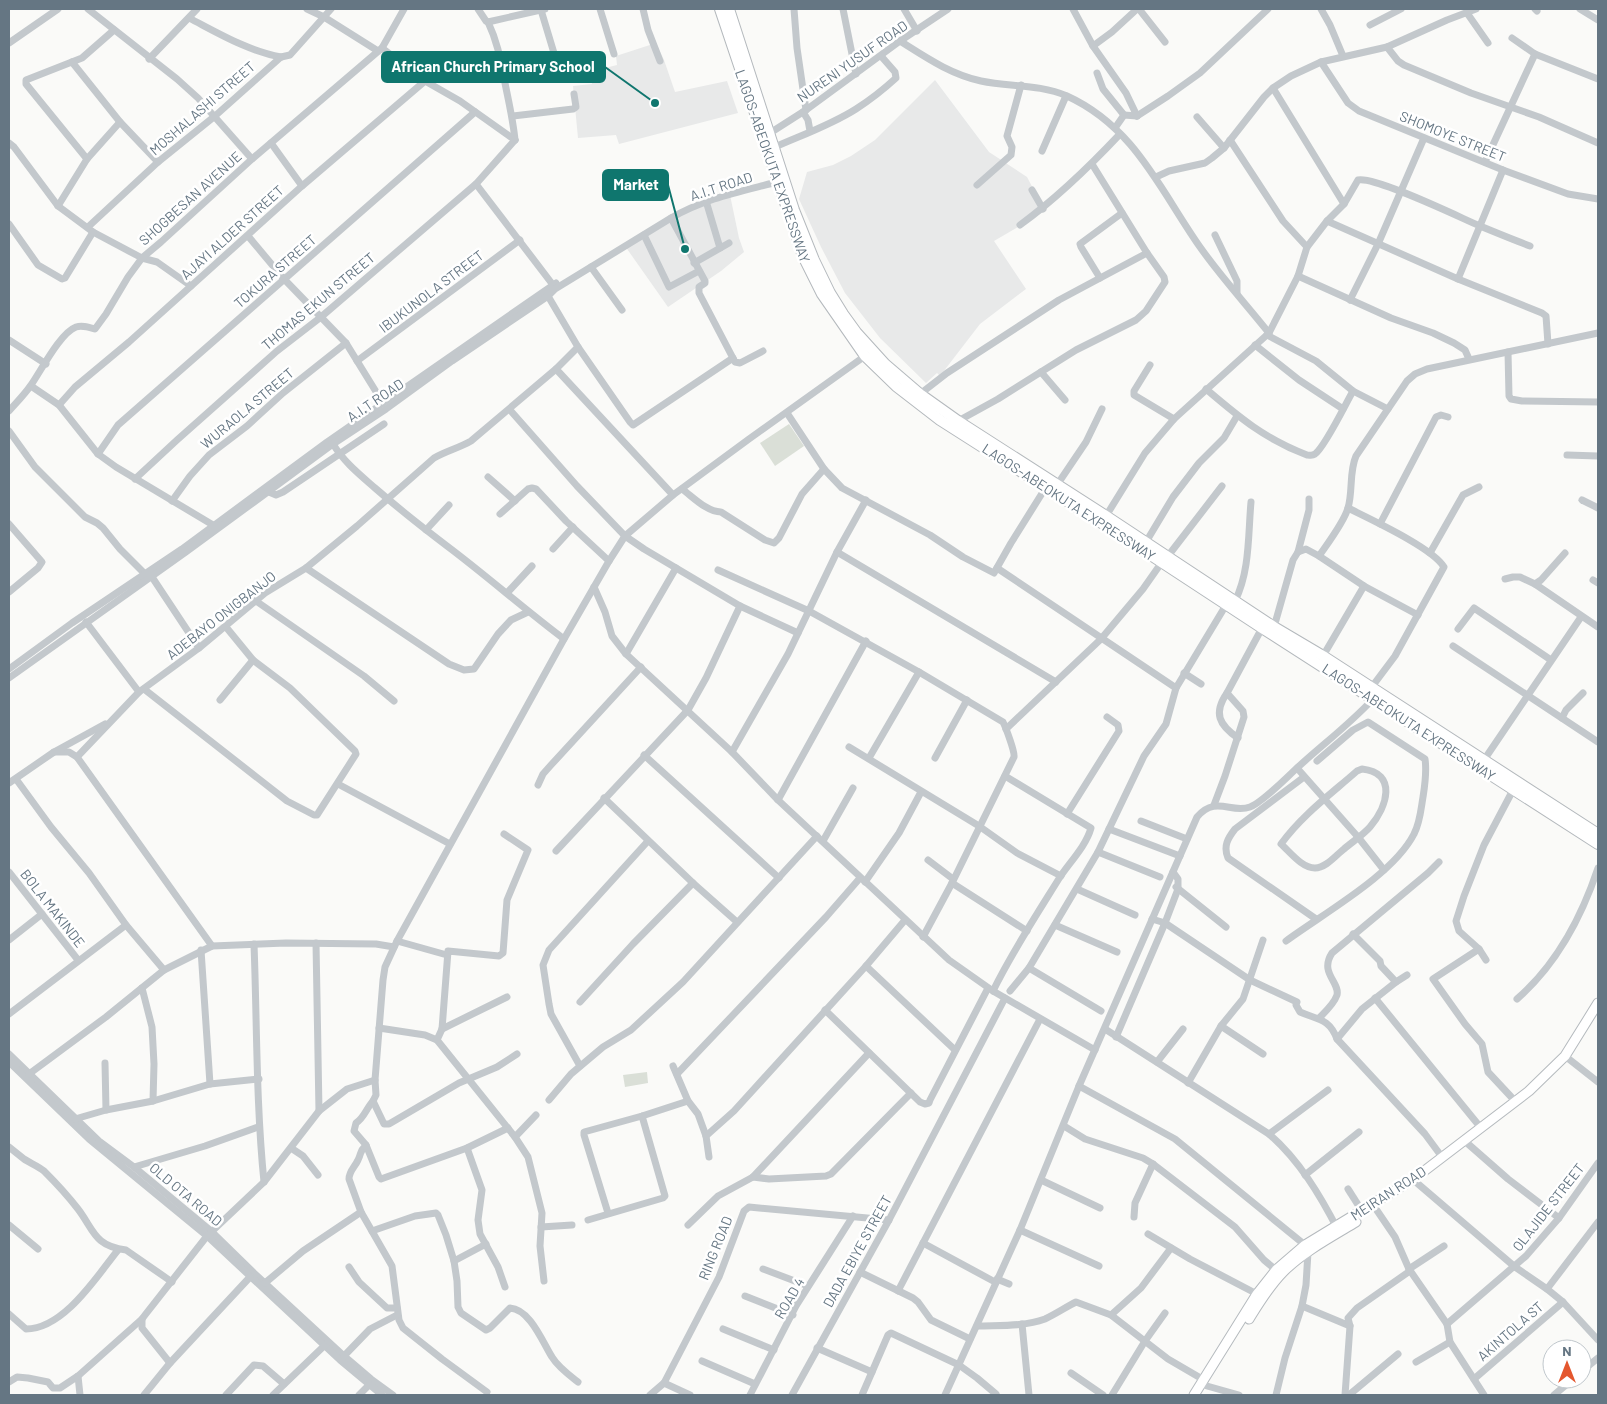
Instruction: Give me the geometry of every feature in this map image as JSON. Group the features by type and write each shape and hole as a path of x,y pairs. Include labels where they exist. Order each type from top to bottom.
{"highway":[{"name":"LAGOS-ABEOKUTA EXPRESSWAY","path":"720,9 807,266 822,294 865,356 896,386 940,420 1165,559 1231,603 1323,656 1372,693 1513,790 1598,844"},
{"name":"LAGOS-ABEOKUTA EXPRESSWAY","path":"729,9 802,231 830,293 843,314 885,364 920,394 1146,542 1165,559"},
{"name":"LAGOS-ABEOKUTA EXPRESSWAY","path":"1231,603 1262,628 1484,760 1598,834"}],"main road":[{"name":"MEIRAN ROAD","path":"1566,1057 1598,1003"},
{"name":"MEIRAN ROAD","path":"1338,1229 1376,1209 1417,1183 1518,1105 1580,1042 1598,1011"},
{"name":"MEIRAN ROAD","path":"1201,1395 1257,1294 1276,1270 1415,1178 1550,1074"},
{"name":"MEIRAN ROAD","path":"1194,1395 1206,1383 1273,1283 1307,1249"}],"street":[{"path":"9,43 58,9"},
{"path":"88,9 177,79 214,116 252,159"},
{"path":"150,59 196,9"},
{"path":"307,9 380,50 425,81 460,101 515,140"},
{"name":"MOSHALASHI STREET","path":"9,224 38,265 62,279 65,278 78,259 90,230 158,162 281,57 290,55 332,9"},
{"name":"SHOGBESAN AVENUE","path":"9,412 31,386 55,348 69,332 77,326 95,328 142,258 252,159 272,144 380,50 404,9"},
{"path":"478,9 488,22 495,36 513,116 515,140"},
{"path":"488,22 543,9 560,72"},
{"path":"600,9 614,54"},
{"path":"643,9 648,30 660,61"},
{"path":"794,9 805,111 810,131"},
{"path":"843,9 856,74"},
{"path":"904,9 917,31"},
{"name":"NURENI YUSUF ROAD","path":"770,133 805,111 900,41 948,9"},
{"path":"1073,9 1093,46 1126,93 1137,116"},
{"path":"1097,74 1103,88 1124,115 1137,116 1200,73 1268,9"},
{"path":"1321,9 1343,56"},
{"path":"1370,25 1401,9"},
{"path":"1156,177 1169,171 1205,163 1224,148 1241,125 1274,88 1291,76 1321,62 1387,47 1476,9"},
{"path":"1580,9 1598,20"},
{"path":"1093,46 1135,10 1165,42"},
{"path":"1467,12 1488,43"},
{"path":"189,18 237,42 270,55 281,57"},
{"path":"87,159 26,84 26,80 87,55 114,30"},
{"path":"1512,38 1535,54 1598,79"},
{"path":"900,41 955,74 982,81 1042,89 1066,96 1092,111 1128,140 1156,177 1202,250 1268,334 1316,361 1353,391 1388,409"},
{"path":"1387,47 1398,61 1404,65 1470,93 1539,117 1598,143"},
{"path":"1485,162 1535,54"},
{"path":"775,147 856,109 883,90 896,78 895,72 881,56"},
{"path":"72,62 120,122 158,162"},
{"name":"SHOMOYE STREET","path":"1321,62 1352,107 1503,170 1568,194 1598,199"},
{"name":"AJAYI ALDER STREET","path":"59,405 75,387 248,236 302,186 425,81"},
{"path":"976,185 1011,155 1012,147 1007,136 1021,85"},
{"path":"1274,88 1344,204"},
{"path":"513,116 575,108 574,94"},
{"path":"1042,151 1066,96"},
{"name":"TOKURA STREET","path":"98,454 118,425 476,112"},
{"path":"1114,128 1124,115"},
{"path":"1197,117 1224,148"},
{"path":"58,206 87,159 120,122"},
{"path":"1020,225 1043,209 1092,164 1120,134"},
{"path":"1350,300 1378,244 1424,138"},
{"name":"THOMAS EKUN STREET","path":"135,479 277,351 476,184 515,140"},
{"path":"1230,140 1282,221 1307,247"},
{"path":"9,143 58,206 90,230 142,258 157,262 191,286"},
{"path":"272,144 302,186"},
{"path":"958,420 998,399 1081,347 1136,320 1146,311 1165,279 1146,253 1092,164"},
{"path":"1458,279 1503,170"},
{"path":"1106,516 1145,453 1174,419 1268,334 1298,276 1307,247 1327,221 1344,204 1356,182 1361,178 1377,182 1530,246"},
{"name":"A.I.T ROAD","path":"9,678 149,575 213,525 383,403 553,285 591,267 671,218 706,201 777,180"},
{"name":"A.I.T ROAD","path":"9,669 72,623 149,575 269,492 333,444 548,296 574,275 664,217 711,195 777,180"},
{"path":"476,184 553,285"},
{"path":"1032,190 1043,209"},
{"path":"706,201 720,248"},
{"path":"1100,278 1080,248 1080,244 1122,213"},
{"path":"671,218 705,281 699,288 699,293 733,358 737,363 740,363 763,351"},
{"path":"1327,221 1458,279 1544,314 1546,316 1548,344"},
{"path":"644,235 669,287 699,271"},
{"path":"248,236 284,279 346,343 383,403"},
{"path":"1215,236 1237,281 1237,293"},
{"name":"IBUKUNOLA STREET","path":"357,361 520,240"},
{"path":"694,262 729,243"},
{"path":"920,394 947,373 1059,300 1146,253"},
{"path":"591,267 622,310"},
{"path":"1298,276 1350,300 1454,343 1465,350 1469,360"},
{"path":"548,296 578,347 633,424 733,358"},
{"path":"1319,556 1348,508 1354,461 1359,450 1407,381 1415,374 1427,368 1598,333"},
{"path":"9,340 46,364"},
{"name":"WURAOLA STREET","path":"172,501 190,476 209,455 346,343"},
{"path":"1255,345 1299,380 1343,409"},
{"name":"ADEBAYO ONIGBANJO","path":"77,757 142,690 226,627 265,593 306,568 434,458 442,453 458,449 471,441 510,410 578,347"},
{"path":"1508,352 1509,396 1511,399 1522,401 1598,402"},
{"path":"508,1128 489,1139 467,1148 381,1179 379,1177 366,1145 354,1131 354,1128 356,1122 363,1117 376,1095 375,1080 385,967 450,844 520,721 564,638 625,536 673,495 865,356"},
{"path":"1150,365 1134,390 1134,395 1174,419"},
{"path":"556,369 673,495"},
{"path":"1040,372 1065,400"},
{"path":"31,386 59,405 98,454 135,479 213,525"},
{"path":"1206,389 1238,416 1273,441 1307,455 1316,453 1353,391"},
{"path":"1057,485 1086,442 1102,409"},
{"path":"510,410 577,486 625,536 740,606 798,633"},
{"path":"787,413 824,469 842,488 930,535 963,557 994,573 1046,487"},
{"path":"1380,524 1438,415 1448,417"},
{"path":"1146,542 1187,477 1224,438 1238,416"},
{"path":"269,492 273,495 278,494 384,424"},
{"path":"359,427 366,436"},
{"path":"9,431 42,474 85,517 103,528 120,549 149,575 199,648"},
{"path":"333,444 339,455 349,466 387,499 507,593 528,612 564,638"},
{"path":"1567,455 1598,456"},
{"path":"682,489 706,507 722,512 765,540 774,543 779,538 802,494 824,469"},
{"path":"488,477 515,500"},
{"path":"1006,729 1102,640 1222,486"},
{"path":"1430,553 1463,495 1479,487"},
{"path":"500,514 528,489 536,489 609,561"},
{"path":"1274,627 1293,560 1298,552 1309,510 1309,499"},
{"path":"732,752 798,633 837,552 866,500"},
{"path":"1582,500 1598,508"},
{"path":"1010,991 1029,968 1077,889 1098,852 1144,756 1166,724 1176,688 1241,589 1252,502"},
{"path":"426,530 449,505"},
{"path":"1214,805 1249,808 1275,789 1353,720 1395,656 1444,567 1430,553 1348,508"},
{"path":"9,524 42,562 38,568 9,592"},
{"path":"554,549 573,527"},
{"path":"1298,552 1306,549 1364,586 1418,615"},
{"path":"837,552 1056,682"},
{"path":"1535,584 1541,580 1565,552"},
{"path":"507,593 532,566"},
{"path":"306,568 449,664 464,670 474,669 510,620 528,612"},
{"path":"626,654 676,568"},
{"path":"997,568 1176,688"},
{"path":"718,570 809,611 866,641 1000,719 1006,729 1008,739 1015,753 953,881 922,937"},
{"path":"1505,579 1520,577 1535,584 1581,617 1597,624"},
{"path":"1323,656 1364,586"},
{"path":"594,587 605,612 612,636 626,654 732,752 778,800 922,937 949,960 991,990 1095,1050"},
{"path":"256,601 364,676 394,701"},
{"path":"556,851 688,710 706,678 740,606"},
{"path":"1458,628 1474,608 1551,660"},
{"path":"1484,760 1581,617"},
{"path":"86,622 142,690 287,801 314,815 320,813 356,754 355,751 290,688 253,660 226,627"},
{"path":"1238,738 1221,722 1219,715 1220,705 1262,628"},
{"path":"778,800 866,641"},
{"path":"1453,646 1598,742"},
{"path":"220,700 253,660"},
{"path":"538,784 543,774 641,667"},
{"path":"870,758 919,672"},
{"path":"1184,674 1201,684"},
{"path":"945,1395 1020,1230 1079,1086 1197,817 1214,805 1244,718 1243,711 1227,693"},
{"path":"1562,718 1566,710 1583,693"},
{"path":"935,758 968,700"},
{"path":"1067,814 1119,731 1118,725 1107,716"},
{"path":"9,783 54,752 110,721"},
{"path":"1286,941 1359,890 1384,870 1403,850 1415,831 1420,815 1427,769 1425,759 1368,722 1353,730 1317,761"},
{"path":"849,747 870,758 921,792 979,826 1018,853 1061,876"},
{"path":"54,752 69,752 77,757 212,946"},
{"path":"644,755 779,878"},
{"path":"1297,768 1358,837 1384,870"},
{"path":"1362,769 1376,772 1386,782 1387,792 1380,811 1371,826 1358,837 1326,864 1315,868 1304,864 1281,844 1288,834 1323,799 1357,770 1362,769"},
{"path":"825,1010 920,1102 928,1103 955,1050 1090,831 1088,825 1005,776"},
{"path":"1304,777 1235,829 1227,841 1225,851 1228,858 1316,919"},
{"path":"16,778 51,828 89,873 126,925 164,970"},
{"path":"338,784 450,844"},
{"path":"549,1100 580,1066 631,1030 682,982 779,878 820,838 853,788"},
{"path":"1486,960 1480,949 1459,931 1456,921 1484,845 1513,790"},
{"path":"677,1074 862,880 899,833 921,792"},
{"path":"604,798 737,922"},
{"path":"1141,821 1187,839"},
{"path":"1109,829 1180,856"},
{"path":"437,1040 442,1029 447,955 449,950 499,956 503,953 507,900 528,850 504,834"},
{"path":"580,1066 551,1014 544,965 549,950 648,841"},
{"path":"1098,852 1160,877"},
{"path":"928,860 953,881 1027,931"},
{"path":"1319,1018 1330,1008 1337,992 1328,967 1329,957 1353,934 1439,862"},
{"path":"1517,999 1535,983 1565,941 1590,892 1598,868"},
{"name":"BOLA MAKINDE","path":"9,872 78,960"},
{"path":"1116,1037 1165,924 1178,889 1178,879 1172,872"},
{"path":"1169,880 1226,927"},
{"path":"580,1002 633,944 693,883"},
{"path":"1077,889 1135,915"},
{"path":"9,940 42,914"},
{"path":"1152,919 1165,924 1250,980 1296,1002 1300,1012 1319,1018 1334,1029 1337,1039 1425,1134 1442,1158"},
{"path":"706,1136 734,1111 866,966 905,920"},
{"path":"9,1014 126,925"},
{"path":"1054,925 1117,952"},
{"path":"1353,934 1380,961 1381,966 1396,982"},
{"path":"1188,1083 1221,1026 1242,999 1263,940"},
{"path":"29,1074 99,1022 164,970 212,946 316,943 396,944 447,955"},
{"path":"316,943 319,1111"},
{"path":"254,944 259,1080 258,1127 264,1182"},
{"path":"1480,949 1432,979 1464,1024 1482,1044 1488,1072 1515,1101"},
{"path":"201,950 210,1084"},
{"path":"866,966 955,1050"},
{"path":"1029,968 1101,1012"},
{"path":"1337,1039 1357,1014 1406,975"},
{"path":"142,988 152,1027 153,1101"},
{"path":"442,1029 506,997"},
{"name":"DADA EBIYE STREET","path":"792,1395 889,1220 1005,998"},
{"path":"1375,998 1481,1128"},
{"path":"898,1291 1040,1019"},
{"path":"1221,1026 1263,1054"},
{"path":"380,1028 425,1035 437,1040 508,1128 528,1157 542,1213 540,1246 544,1281"},
{"path":"1105,1029 1269,1134 1284,1147 1305,1175 1338,1229"},
{"path":"1157,1062 1183,1029"},
{"path":"688,1225 718,1196 753,1177 869,1053"},
{"name":"OLD OTA ROAD","path":"9,1054 75,1119 105,1146 134,1167 265,1283 342,1358"},
{"path":"373,1102 386,1125 459,1083 497,1067 517,1054"},
{"path":"1566,1057 1598,1082"},
{"name":"OLD OTA ROAD","path":"9,1062 89,1138 209,1233 250,1277 324,1346 342,1358"},
{"path":"105,1063 106,1110"},
{"path":"673,1066 688,1101 698,1114 706,1136 709,1157"},
{"path":"75,1119 106,1110 153,1101 210,1084 259,1080"},
{"path":"9,1382 17,1377 32,1379 48,1382 53,1388 57,1389 78,1376 142,1319 209,1233 264,1182 319,1111 347,1089 375,1080"},
{"path":"1079,1086 1175,1139 1307,1249 1306,1285 1302,1306 1284,1358 1276,1395"},
{"path":"1269,1134 1328,1090"},
{"path":"753,1177 769,1179 826,1176 831,1174 911,1093"},
{"path":"608,1213 584,1132 688,1101"},
{"path":"515,1137 536,1115"},
{"path":"588,1220 665,1196 642,1116"},
{"path":"1064,1126 1085,1140 1143,1158 1153,1164 1235,1226 1264,1260 1276,1270"},
{"path":"134,1167 205,1146 258,1127"},
{"path":"1305,1175 1359,1132"},
{"path":"1467,1143 1508,1179 1559,1218"},
{"path":"366,1145 360,1151 359,1160 349,1174 349,1179 361,1212 392,1266 397,1311 403,1328 487,1392"},
{"path":"9,1146 42,1170 77,1208 99,1240 118,1250 126,1250 172,1282"},
{"path":"291,1148 303,1156 318,1174"},
{"path":"467,1148 482,1190 478,1220 480,1234 498,1266 505,1287"},
{"name":"OLAJIDE STREET","path":"1447,1324 1515,1267 1559,1218 1598,1163"},
{"path":"1134,1217 1136,1203 1153,1164"},
{"path":"1041,1180 1100,1208"},
{"path":"1417,1183 1515,1267 1563,1302 1598,1340"},
{"path":"1348,1189 1362,1212"},
{"name":"RING ROAD","path":"650,1395 664,1383 719,1278 744,1211 750,1207 889,1220"},
{"path":"1376,1209 1385,1219 1395,1237 1409,1270 1447,1324 1450,1342 1484,1395"},
{"path":"265,1283 303,1251 361,1212"},
{"path":"372,1231 415,1216 436,1213 444,1228 454,1261 457,1302 462,1313 484,1329 488,1329 510,1308 516,1309 523,1314 541,1336 552,1358 578,1382"},
{"name":"ROAD 4","path":"750,1395 808,1286 853,1216"},
{"path":"1547,1289 1598,1222"},
{"path":"9,1225 38,1249"},
{"path":"542,1227 572,1225"},
{"path":"1020,1230 1099,1266"},
{"path":"1148,1234 1257,1294"},
{"path":"923,1243 996,1281 1009,1284"},
{"path":"454,1261 486,1244"},
{"path":"1345,1395 1350,1326 1348,1318 1409,1270 1444,1246"},
{"path":"1111,1315 1140,1288 1171,1248"},
{"path":"9,1314 26,1329 33,1329 48,1323 81,1296 118,1250"},
{"path":"349,1267 359,1282 387,1308 397,1311"},
{"path":"763,1269 808,1286"},
{"path":"860,1272 918,1302 930,1320 970,1340"},
{"path":"144,1395 170,1363 250,1277"},
{"path":"745,1296 792,1314"},
{"path":"977,1326 1022,1324 1053,1315 1076,1302 1111,1315 1168,1359 1206,1383 1239,1395"},
{"name":"AKINTOLA ST","path":"1474,1379 1563,1302"},
{"path":"1302,1306 1350,1326"},
{"path":"342,1358 370,1329 397,1311"},
{"path":"1112,1395 1145,1341 1165,1313"},
{"path":"142,1319 142,1328 170,1363"},
{"path":"1022,1324 1029,1395"},
{"path":"723,1329 774,1350"},
{"path":"862,1395 889,1333 959,1365 996,1394"},
{"path":"1416,1362 1450,1342"},
{"path":"273,1395 324,1346"},
{"path":"817,1348 872,1372"},
{"path":"1349,1395 1398,1354"},
{"path":"342,1358 382,1395"},
{"path":"342,1358 393,1395 398,1395"},
{"path":"702,1361 755,1384"},
{"path":"226,1395 254,1365 258,1364 284,1384"},
{"path":"1072,1373 1103,1395"},
{"path":"78,1376 80,1395"},
{"path":"664,1383 690,1395"},
{"path":"359,1395 369,1385"}],"shaded area":[{"path":"656,43 675,92 727,81 738,113 619,144 616,135 578,138 573,86 592,84 589,72 617,65 616,56"},
{"path":"935,80 989,152 1027,177 1045,211 994,241 1026,289 980,324 940,376 937,373 926,383 880,338 845,293 799,199 807,172 833,165 875,140"},
{"path":"730,195 739,238 744,252 721,271 668,307 625,246 706,202"},
{"path":"789,424 804,446 775,466 760,443"},
{"path":"647,1072 648,1083 625,1087 623,1075"}],"place":[{"name":"African Church Primary School","path":"655,103"},
{"name":"Market","path":"685,249"}]}
